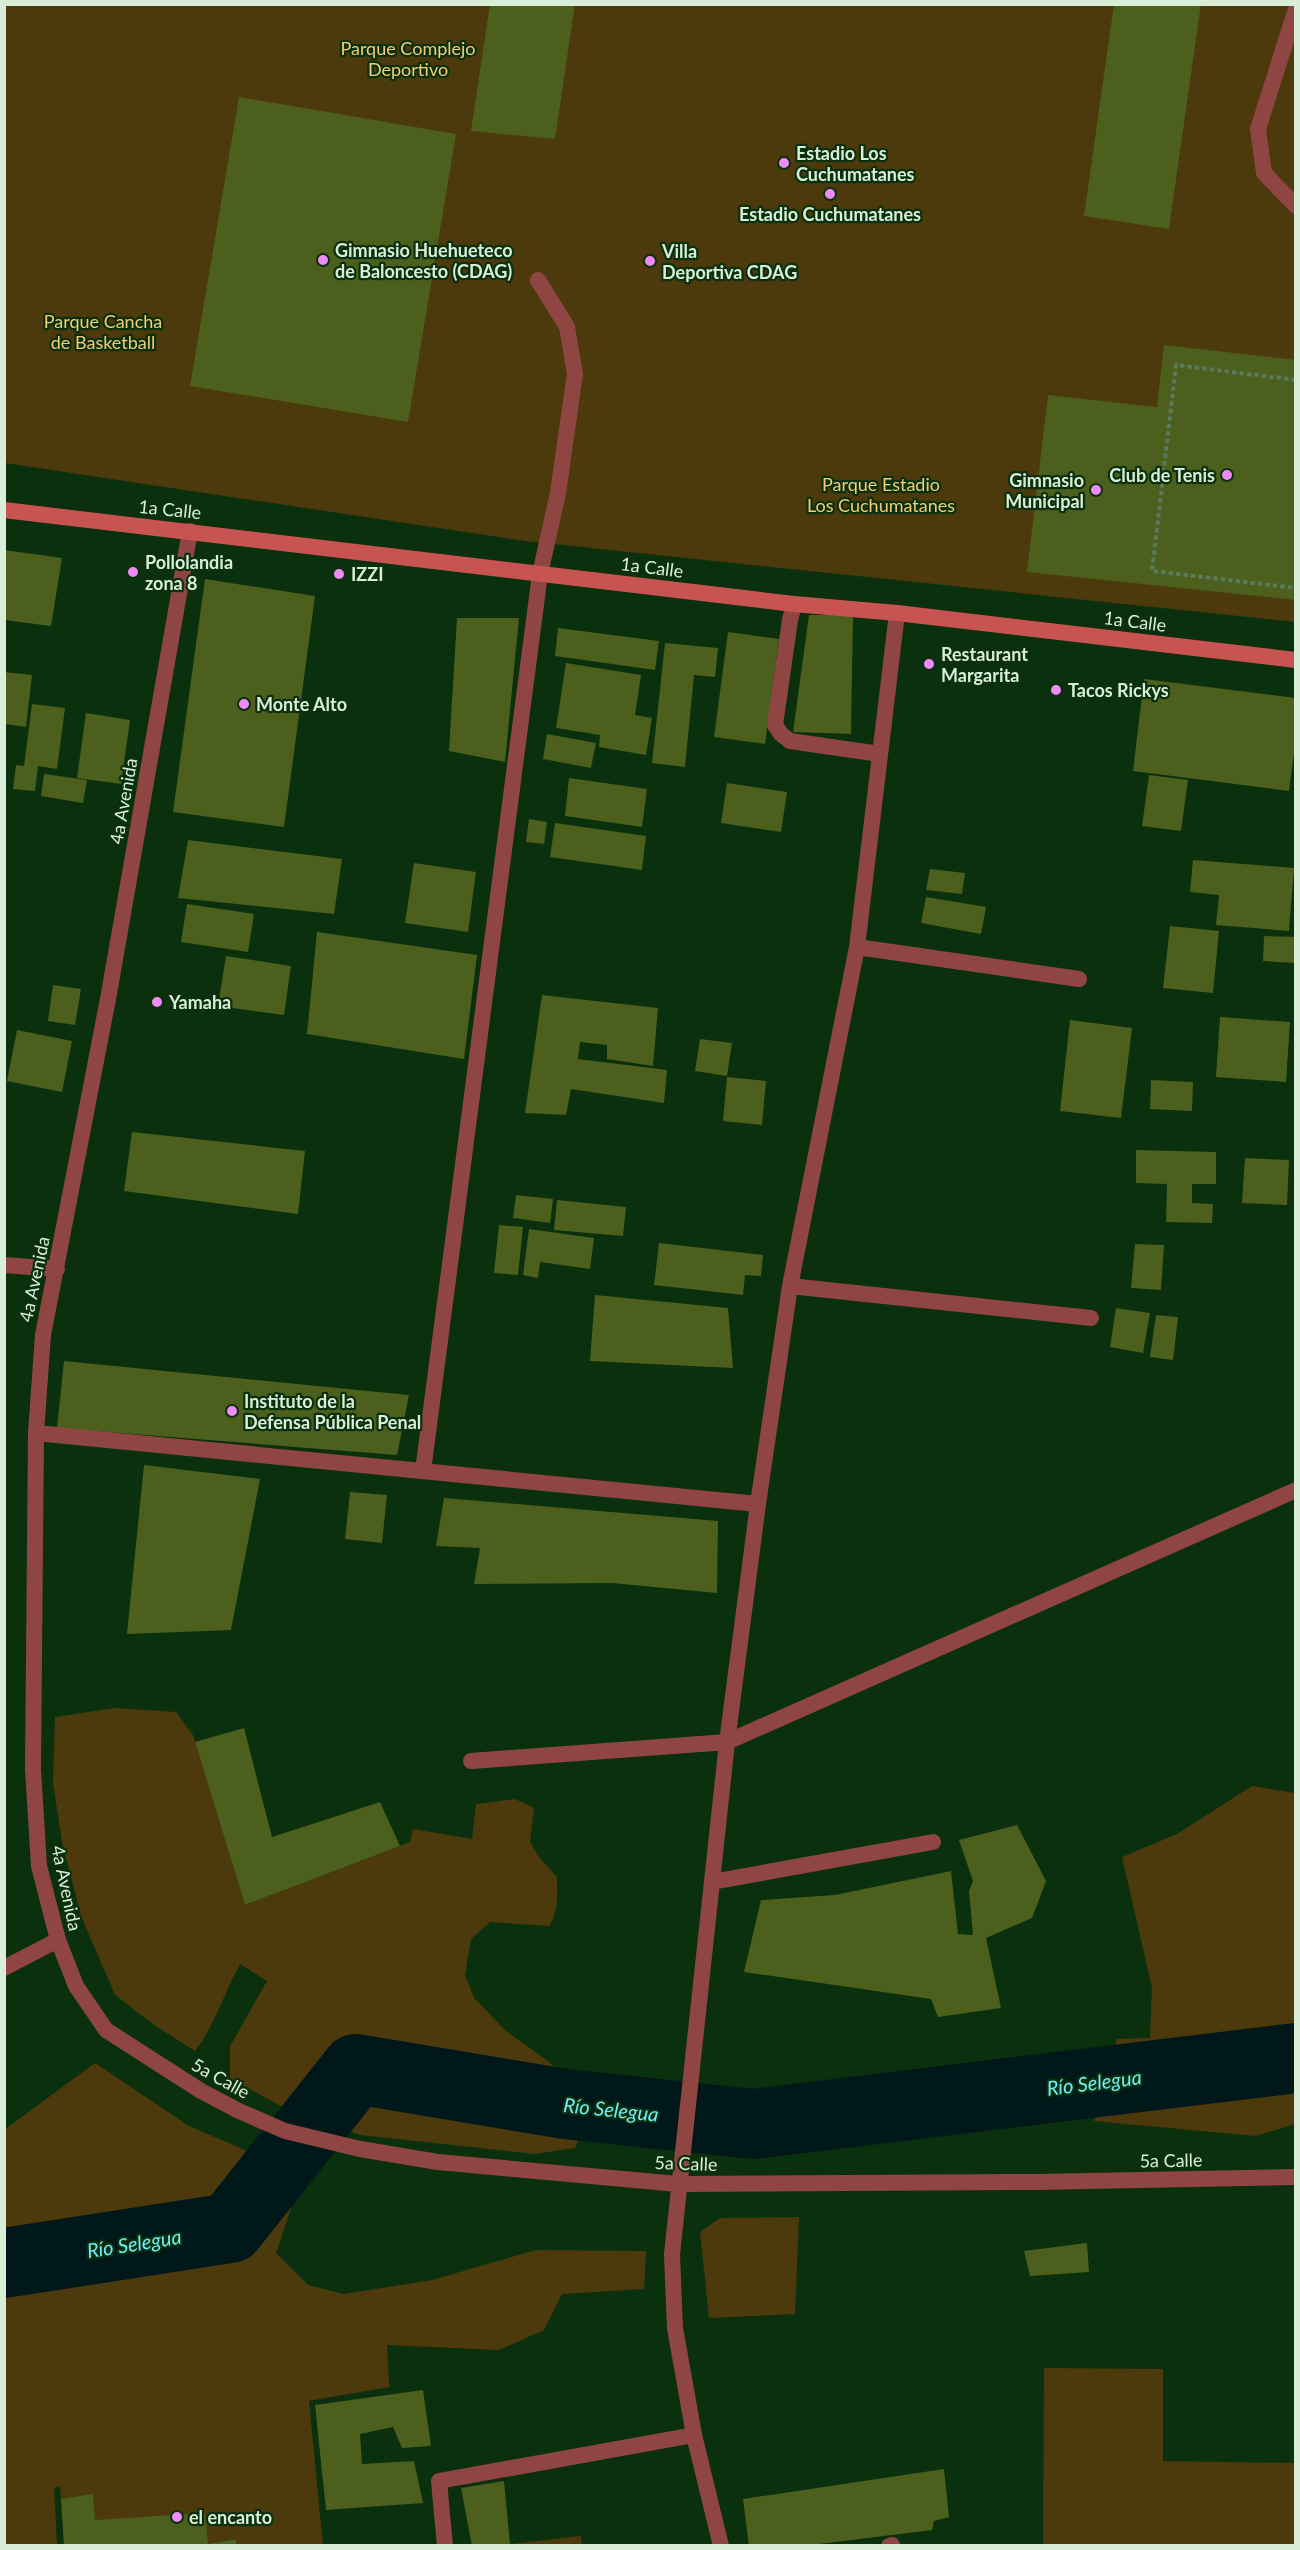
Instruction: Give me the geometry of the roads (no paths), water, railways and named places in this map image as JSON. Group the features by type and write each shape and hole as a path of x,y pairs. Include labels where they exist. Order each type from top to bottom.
{"main road":[{"name":"1a Calle","path":"4,510 794,604 897,613 1296,660"}],"street":[{"path":"1296,9 1258,129 1263,173 1296,206"},
{"path":"423,1471 540,574 558,493 575,374 567,327 538,280"},
{"name":"4a Avenida","path":"106,2030 76,1986 58,1940 39,1866 33,1769 36,1433 43,1335 106,1011 190,531"},
{"path":"794,604 775,725 790,741 880,754"},
{"path":"721,2546 694,2435 675,2328 672,2254 678,2184 698,2024 727,1742 758,1504 790,1286 857,947 897,613"},
{"path":"857,947 1079,979"},
{"path":"4,1265 57,1269"},
{"path":"790,1286 1091,1318"},
{"path":"36,1433 758,1504"},
{"path":"471,1761 727,1742 1296,1490"},
{"path":"712,1882 933,1842"},
{"path":"4,1968 58,1940"},
{"name":"5a Calle","path":"106,2030 201,2091 285,2131 360,2149 438,2162 525,2172 678,2184 1024,2183 1296,2176"},
{"path":"445,2546 439,2481 694,2435"}],"waterway":[{"name":"Río Selegua","path":"4,2263 230,2228 356,2069 565,2104 753,2124 1296,2058"}],"place":[{"name":"Estadio Los Cuchumatanes","path":"784,163"},
{"name":"Estadio Cuchumatanes","path":"830,194"},
{"name":"Gimnasio Huehueteco de Baloncesto (CDAG)","path":"323,260"},
{"name":"Villa Deportiva CDAG","path":"650,261"},
{"name":"Club de Tenis","path":"1227,475"},
{"name":"Gimnasio Municipal","path":"1096,490"},
{"name":"Pollolandia zona 8","path":"133,572"},
{"name":"IZZI","path":"339,574"},
{"name":"Restaurant Margarita","path":"929,664"},
{"name":"Tacos Rickys","path":"1056,690"},
{"name":"Monte Alto","path":"244,704"},
{"name":"Yamaha","path":"157,1002"},
{"name":"Instituto de la Defensa Pública Penal","path":"232,1411"},
{"name":"el encanto","path":"177,2517"}],"park label":[{"name":"Parque Complejo Deportivo","path":"408,58"},
{"name":"Parque Cancha de Basketball","path":"103,331"},
{"name":"Parque Estadio Los Cuchumatanes","path":"881,494"}]}
